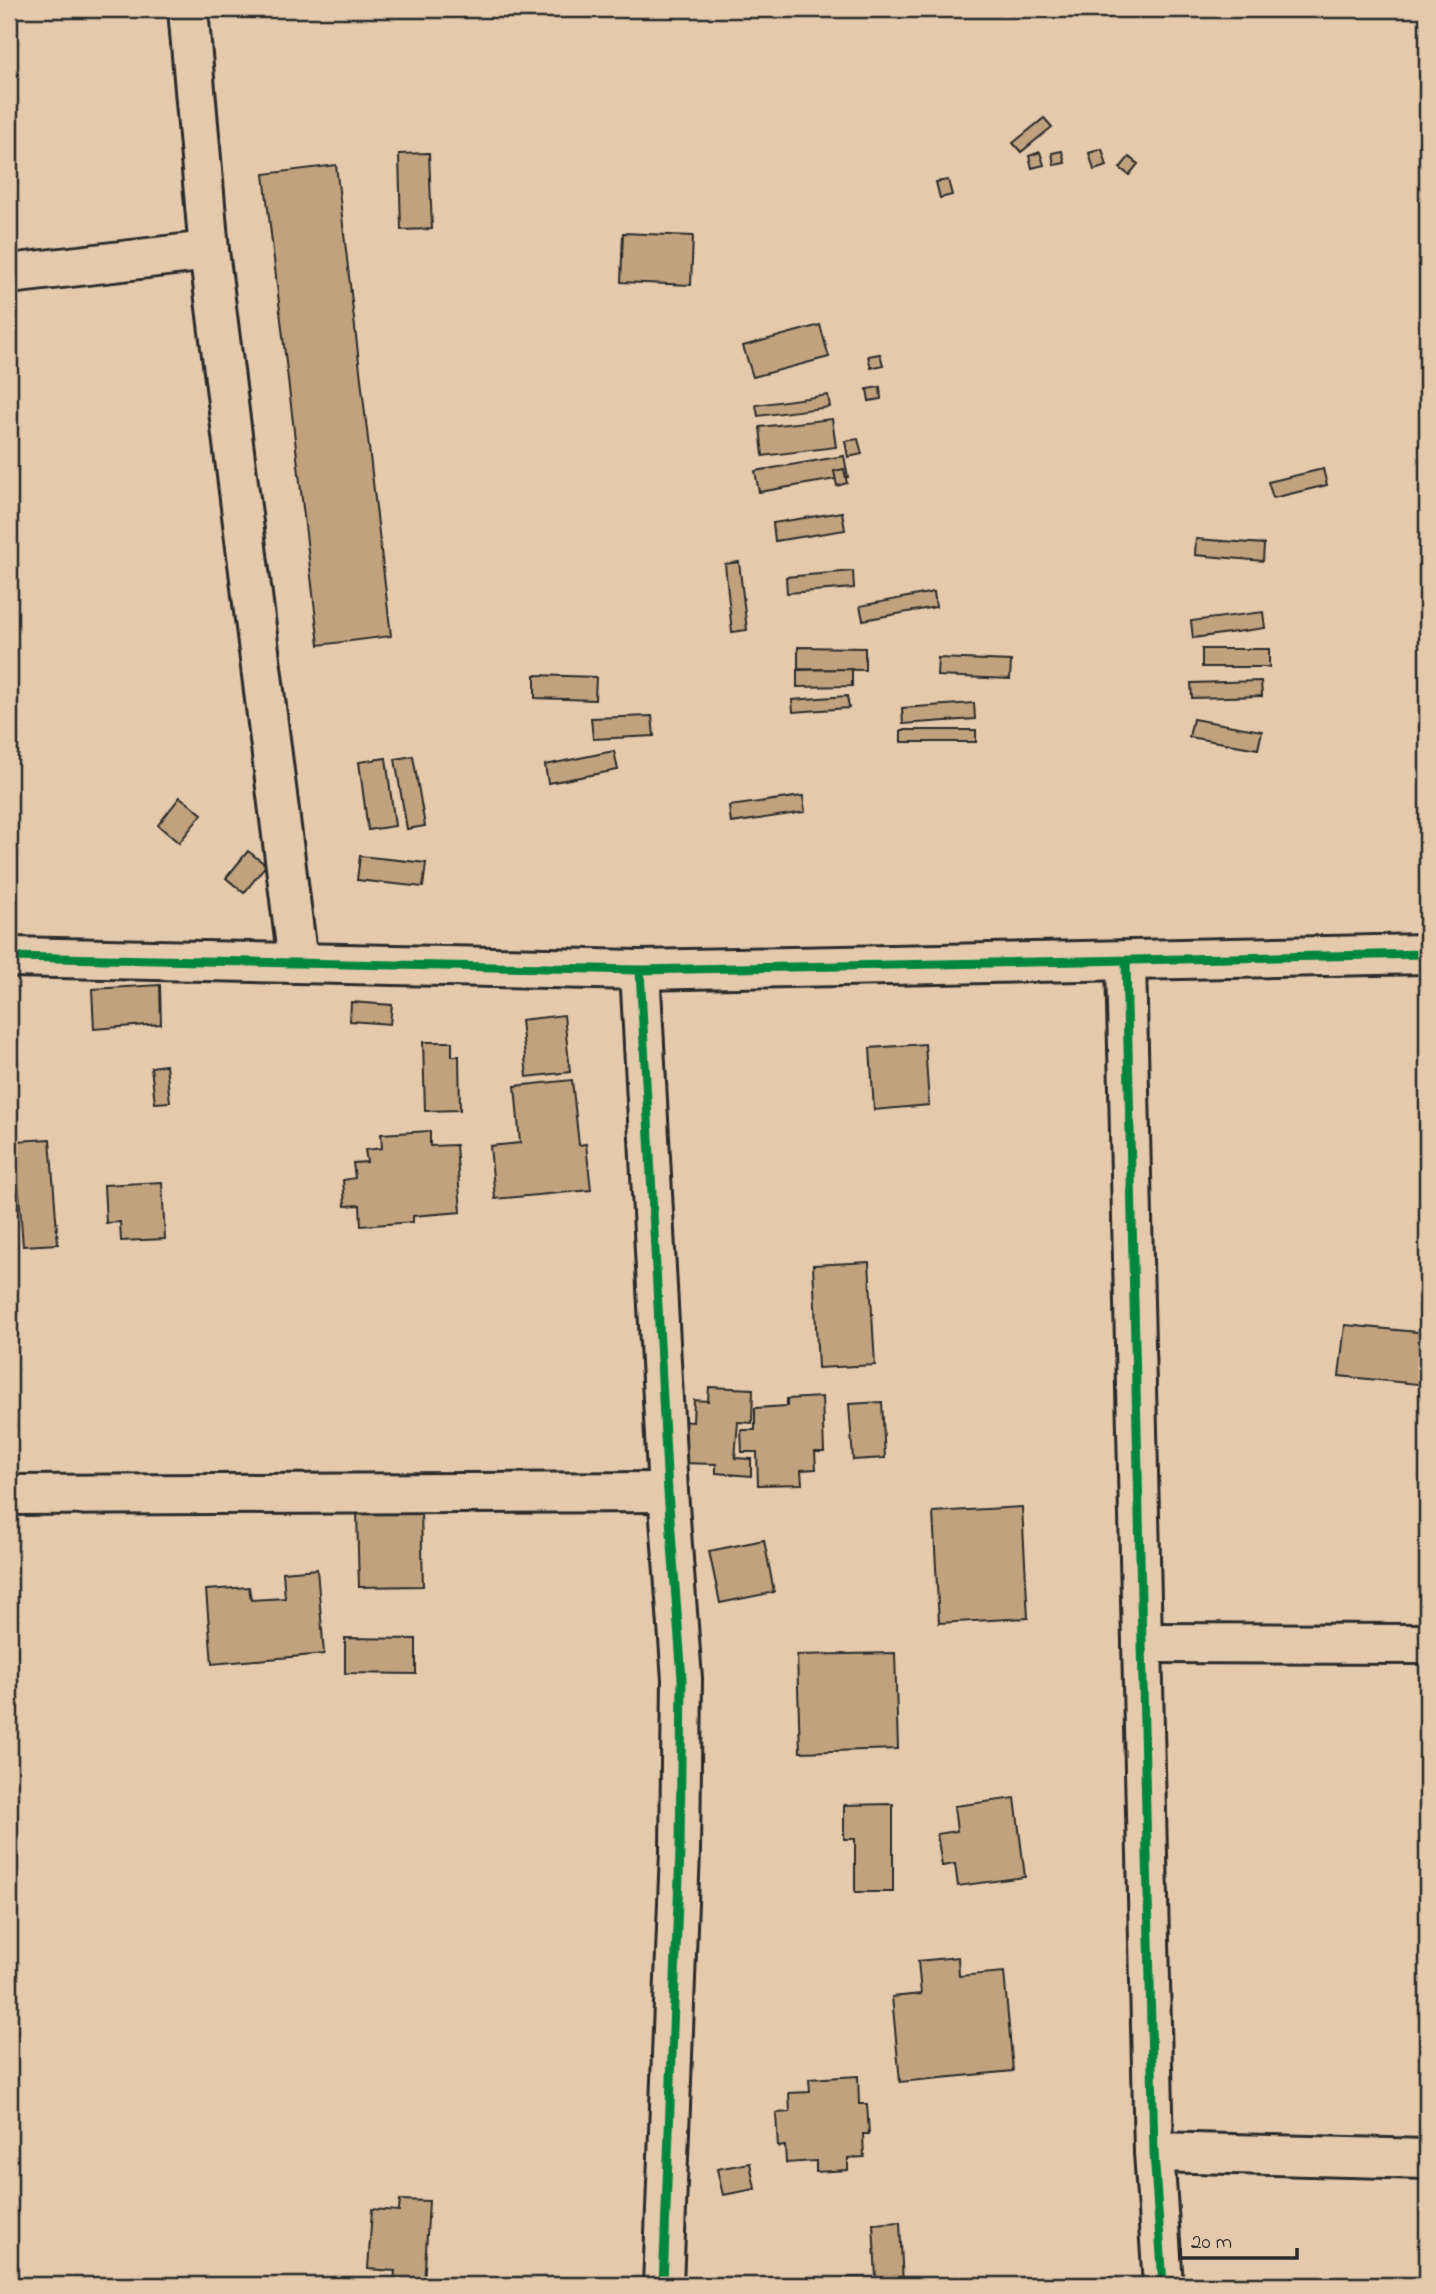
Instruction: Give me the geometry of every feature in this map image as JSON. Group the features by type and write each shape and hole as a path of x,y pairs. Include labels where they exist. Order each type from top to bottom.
{"street":[{"path":"188,9 209,251 298,963"},
{"path":"9,274 209,251"},
{"path":"9,957 640,970 1427,954"},
{"path":"1126,961 1154,2152 1163,2285"},
{"path":"640,970 668,1492 682,1679 680,1851 663,2285"},
{"path":"9,1495 668,1492"},
{"path":"1142,1643 1427,1644"},
{"path":"1154,2152 1427,2159"}],"building":[{"path":"1044,118 1052,127 1021,152 1013,143"},
{"path":"1102,149 1107,166 1094,170 1089,153"},
{"path":"1062,151 1065,163 1054,165 1052,153"},
{"path":"1040,152 1044,165 1032,168 1029,156"},
{"path":"429,153 432,229 401,230 399,154"},
{"path":"1129,157 1138,164 1129,175 1120,168"},
{"path":"336,165 391,636 319,645 264,174"},
{"path":"948,180 952,195 940,198 936,182"},
{"path":"623,233 693,236 691,285 621,282"},
{"path":"820,325 829,357 753,377 743,346"},
{"path":"880,354 883,365 871,368 868,356"},
{"path":"880,387 881,399 869,401 867,389"},
{"path":"828,395 830,407 758,416 756,405"},
{"path":"832,419 836,447 763,456 760,427"},
{"path":"858,439 862,454 848,457 845,441"},
{"path":"844,456 848,477 759,492 755,471"},
{"path":"844,469 847,483 837,486 834,471"},
{"path":"1323,469 1327,485 1273,498 1268,482"},
{"path":"842,512 845,530 775,541 773,523"},
{"path":"1196,539 1264,544 1263,561 1195,555"},
{"path":"739,562 747,630 732,632 725,564"},
{"path":"853,571 854,588 787,593 786,577"},
{"path":"934,592 936,607 863,620 860,606"},
{"path":"1263,612 1265,628 1193,638 1191,621"},
{"path":"798,647 865,648 865,670 798,669"},
{"path":"1202,649 1269,649 1269,667 1202,667"},
{"path":"938,658 1011,661 1010,679 937,676"},
{"path":"852,669 852,686 797,687 797,670"},
{"path":"535,675 596,677 595,700 535,698"},
{"path":"1261,681 1262,696 1192,698 1191,683"},
{"path":"847,696 849,708 793,712 792,700"},
{"path":"974,703 975,719 903,724 902,708"},
{"path":"652,716 654,736 593,739 591,718"},
{"path":"1193,719 1262,731 1258,749 1189,737"},
{"path":"901,730 976,730 976,742 901,742"},
{"path":"614,751 618,770 548,783 545,765"},
{"path":"413,756 425,826 407,829 395,759"},
{"path":"386,758 395,826 368,830 359,762"},
{"path":"803,796 805,812 731,823 729,806"},
{"path":"180,797 202,814 179,843 158,825"},
{"path":"248,851 266,865 244,893 226,878"},
{"path":"360,856 426,863 423,887 357,880"},
{"path":"160,985 161,1024 94,1029 92,989"},
{"path":"351,1002 392,1005 390,1024 350,1021"},
{"path":"564,1015 570,1072 527,1077 521,1020"},
{"path":"423,1042 452,1042 452,1056 459,1056 460,1110 425,1111"},
{"path":"925,1044 929,1105 874,1110 870,1048"},
{"path":"166,1065 170,1102 155,1103 151,1067"},
{"path":"572,1080 579,1145 586,1144 591,1190 495,1199 490,1146 520,1143 515,1086"},
{"path":"430,1131 430,1146 456,1145 461,1212 413,1216 413,1222 361,1226 360,1205 345,1206 343,1180 355,1178 353,1163 367,1162 365,1150 382,1148 381,1134"},
{"path":"50,1139 58,1244 23,1246 15,1141"},
{"path":"162,1182 165,1239 121,1241 120,1222 106,1223 104,1185"},
{"path":"869,1262 875,1365 818,1368 813,1265"},
{"path":"1345,1325 1427,1333 1427,1385 1339,1376"},
{"path":"709,1387 753,1389 752,1423 738,1422 735,1458 751,1459 751,1476 716,1473 716,1464 682,1463 679,1421 693,1422 694,1400 708,1401"},
{"path":"822,1397 824,1452 815,1452 816,1469 801,1470 802,1484 758,1485 757,1452 742,1452 741,1430 755,1430 755,1408 787,1406 787,1399"},
{"path":"882,1402 885,1458 853,1460 849,1404"},
{"path":"1022,1507 1028,1618 939,1623 933,1512"},
{"path":"421,1511 423,1586 359,1587 357,1512"},
{"path":"764,1540 774,1592 720,1603 709,1551"},
{"path":"317,1569 324,1654 212,1664 206,1590 249,1587 251,1600 285,1598 283,1572"},
{"path":"345,1638 416,1639 416,1674 345,1673"},
{"path":"895,1653 898,1749 800,1752 797,1655"},
{"path":"1015,1798 1025,1877 958,1886 955,1864 942,1866 937,1834 957,1831 954,1806"},
{"path":"893,1804 893,1892 855,1892 855,1839 844,1839 844,1805"},
{"path":"958,1957 959,1976 1004,1972 1013,2071 900,2082 892,1997 921,1994 918,1961"},
{"path":"858,2076 859,2104 867,2104 869,2134 863,2134 864,2157 848,2158 848,2170 816,2172 816,2161 786,2163 785,2146 778,2147 776,2113 790,2112 789,2093 810,2092 809,2079"},
{"path":"750,2163 755,2189 723,2195 717,2169"},
{"path":"400,2200 429,2201 424,2285 394,2285 395,2271 368,2269 372,2209 399,2211"},
{"path":"900,2222 903,2285 840,2285 841,2278 876,2278 873,2224"}],"cycle path":[{"path":"9,957 640,970 1427,954"},
{"path":"1126,962 1154,2152 1163,2285"},
{"path":"640,970 668,1492 682,1679 680,1851 663,2285"}]}
